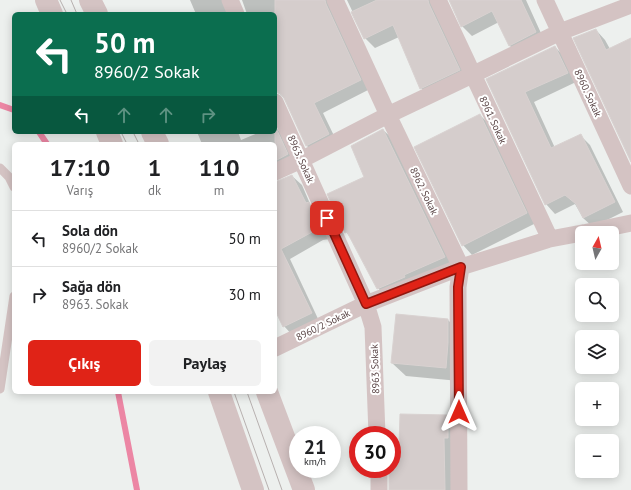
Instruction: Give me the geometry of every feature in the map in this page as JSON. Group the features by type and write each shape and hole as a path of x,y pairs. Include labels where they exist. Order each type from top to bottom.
{"street":[{"path":"46,0 51,12"},
{"path":"90,0 96,12"},
{"path":"230,0 235,12"},
{"name":"8962. Sokak","path":"335,0 461,267"},
{"name":"8961. Sokak","path":"438,0 550,239"},
{"name":"8960. Sokak","path":"545,0 631,186"},
{"path":"277,171 388,115 560,32 631,5"},
{"name":"8963. Sokak","path":"277,106 366,304"},
{"path":"616,226 631,223"},
{"path":"459,490 458,287 461,267 550,239 575,234"},
{"name":"8960/2 Sokak","path":"277,347 366,304 461,267"},
{"name":"8963 Sokak","path":"366,304 373,327 377,426"},
{"path":"220,394 252,490"},
{"path":"269,394 304,490"},
{"path":"379,478 380,490"}],"lane":[{"path":"0,168 9,177 12,183"},
{"path":"0,389 12,309"}],"building":[{"path":"275,0 325,0 361,80 314,103 329,134 306,146 284,98 277,91 277,12 275,12"},
{"path":"377,0 428,0 460,70 420,89 393,25 364,39 351,12"},
{"path":"449,0 521,0 536,32 509,46 492,11 461,27"},
{"path":"596,29 606,50 631,38 631,162 573,38"},
{"path":"555,46 568,73 525,92 551,148 581,134 615,202 583,218 576,204 565,195 545,205 486,79"},
{"path":"480,114 527,213 462,246 414,147"},
{"path":"383,129 445,257 377,289 347,232 345,233 327,194 364,177 351,146"},
{"path":"277,130 288,154 277,160 277,142 275,142 275,134 277,134"},
{"path":"292,175 306,203 309,202 321,229 314,231 281,249 312,313 283,327 277,314 277,181"},
{"path":"396,314 448,319 446,368 391,363"},
{"path":"400,414 448,415 448,438 444,438 445,490 389,490 389,478 401,478 401,426 400,426"}],"waterway":[{"path":"0,105 12,109"},
{"path":"40,134 46,142"},
{"path":"118,394 137,490"}],"tram line":[{"path":"60,0 66,12"},
{"path":"71,0 76,12"},
{"path":"122,134 126,142"},
{"path":"134,134 138,142"},
{"path":"235,394 269,490"},
{"path":"248,394 282,490"}],"route":[{"path":"327,218 366,304 461,267 458,287 459,412"}]}
